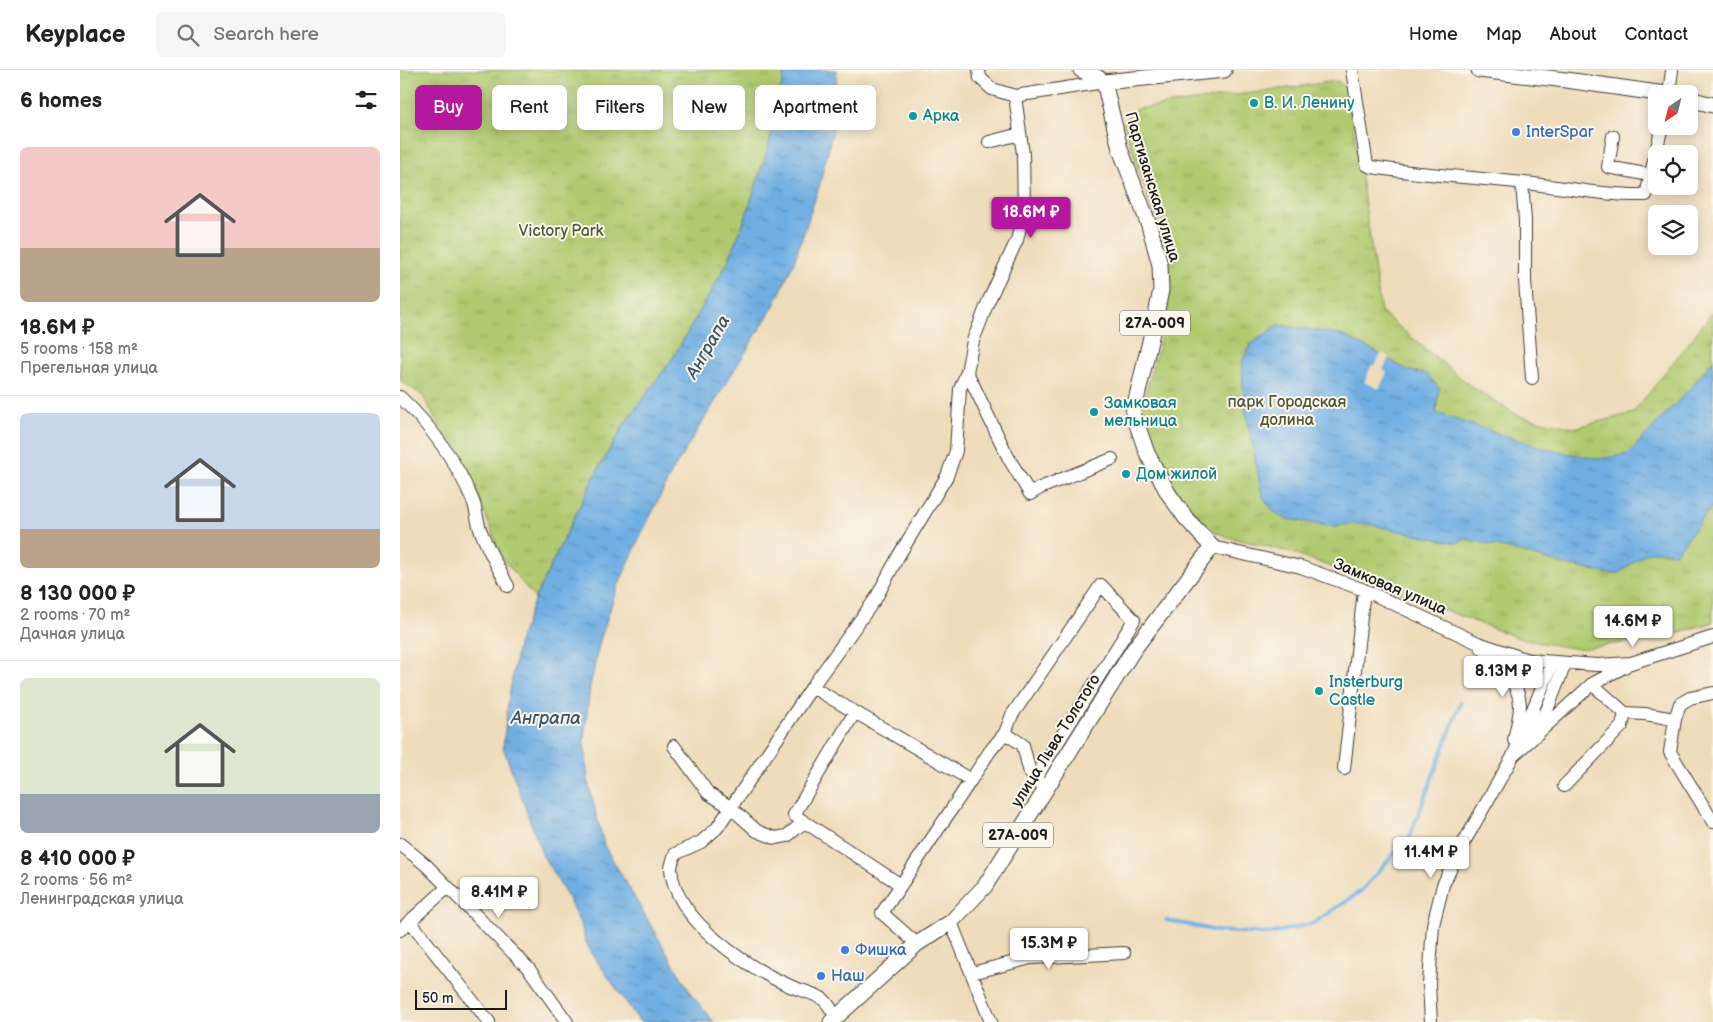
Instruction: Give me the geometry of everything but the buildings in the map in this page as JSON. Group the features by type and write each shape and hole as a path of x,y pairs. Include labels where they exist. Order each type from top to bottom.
{"main road":[{"path":"1081,70 1098,77 1104,82 1224,70"},
{"path":"1479,70 1648,92"},
{"name":"Партизанская улица","path":"1104,82 1120,149 1149,225 1160,265 1161,290 1133,413 1147,452 1168,493 1185,518 1212,547"},
{"path":"1698,101 1713,105"},
{"name":"улица Льва Толстого","path":"834,1019 917,944 951,922 985,886 1134,649 1212,547"}],"street":[{"path":"979,70 980,78 992,89 1016,96 1104,82"},
{"path":"1352,70 1368,165 1421,174 1522,182 1621,195 1646,195 1648,185"},
{"path":"1670,85 1672,70"},
{"path":"834,1019 825,1000 790,986 740,960 696,920 679,897 671,868 675,854 701,842 717,828 812,687 876,598 899,555 947,476 956,451 960,389 967,372 973,341 988,302 1017,240 1024,210 1023,154 1016,96"},
{"path":"989,142 1020,134"},
{"path":"1613,136 1608,167 1648,175"},
{"path":"1522,182 1525,220 1525,281 1532,378"},
{"path":"967,372 1008,457 1030,494 1040,488 1112,459"},
{"path":"400,397 421,416 443,446 462,477 474,503 481,533 508,586"},
{"name":"Замковая улица","path":"1212,547 1301,567 1364,590 1478,643 1528,660 1597,666 1631,663"},
{"path":"917,944 882,913 990,751 1005,733 1012,715 1101,585 1134,620 1035,779"},
{"path":"1344,769 1364,590"},
{"path":"1512,758 1592,684 1631,663 1713,637"},
{"path":"1478,643 1502,667 1513,684 1520,704 1512,758"},
{"path":"1431,1022 1429,984 1433,925 1443,885 1460,849 1512,758 1547,710 1559,663"},
{"path":"1592,684 1625,713 1675,719"},
{"path":"812,687 971,780"},
{"path":"1713,693 1690,698 1680,704 1675,719 1670,752 1713,822"},
{"path":"855,712 794,815 901,885"},
{"path":"1564,786 1622,726 1625,713"},
{"path":"1005,733 1023,745 1030,773 1048,788"},
{"path":"674,746 708,793 730,807 757,831 775,838 787,836 804,822"},
{"path":"400,844 426,865 529,969 567,1022"},
{"path":"400,930 448,887"},
{"path":"410,921 489,1022"},
{"path":"951,922 992,1022"},
{"path":"972,973 1031,958 1124,953"}],"green space":[{"name":"Victory Park","path":"400,70 785,70 782,85 755,85 755,130 772,130 747,213 728,262 673,358 625,423 595,475 535,598 502,558 477,493 423,396 400,380"},
{"name":"парк Городская долина","path":"1338,81 1348,90 1381,312 1472,387 1519,416 1574,428 1633,413 1713,312 1713,622 1667,637 1579,649 1524,640 1294,553 1228,537 1209,529 1187,508 1154,453 1141,419 1147,387 1161,338 1169,281 1160,233 1123,122 1136,109"}],"water":[{"name":"Анграпа","path":"785,70 837,70 836,85 782,85"},
{"name":"Анграпа","path":"772,130 833,130 819,187 794,262 775,304 673,470 639,539 616,591 600,641 590,686 584,741 588,782 604,845 691,994 714,1022 640,1022 592,954 568,898 543,856 503,747 508,702 518,645 535,598 595,475 625,423 673,358 728,262 747,213"},
{"path":"1278,325 1344,336 1407,370 1427,374 1439,388 1436,413 1546,449 1598,459 1628,454 1693,385 1713,360 1713,505 1676,553 1656,551 1646,553 1619,573 1610,574 1561,564 1465,539 1456,543 1367,524 1349,524 1335,527 1286,519 1274,512 1264,499 1261,490 1244,401 1242,362 1250,345"}],"pier":[{"path":"1382,353 1389,357 1383,370 1387,372 1379,389 1364,382 1372,365 1375,366"}],"waterway":[{"path":"1166,920 1217,931 1269,934 1314,923 1361,891 1410,836 1461,702"}],"place":[{"name":"В. И. Ленину","path":"1254,103"},
{"name":"Арка","path":"913,116"},
{"name":"InterSpar","path":"1516,132"},
{"name":"Замковая мельница","path":"1094,412"},
{"name":"Дом жилой","path":"1126,474"},
{"name":"Insterburg Castle","path":"1319,691"},
{"name":"Фишка","path":"845,950"},
{"name":"Наш","path":"821,976"}]}
